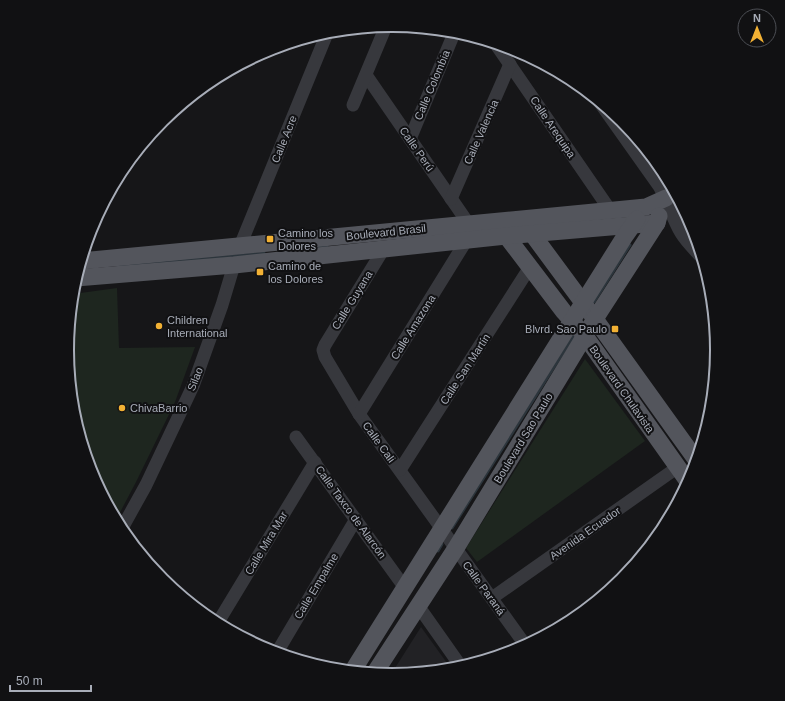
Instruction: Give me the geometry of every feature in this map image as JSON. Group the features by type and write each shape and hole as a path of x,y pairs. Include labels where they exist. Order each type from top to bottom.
{"main road":[{"name":"Boulevard Brasil","path":"87,261 468,223 646,207 668,191"},
{"name":"Boulevard Sao Paulo","path":"378,668 456,548 595,319 657,223 668,191"},
{"name":"Boulevard Sao Paulo","path":"356,666 583,303 646,207"},
{"name":"Boulevard Chulavista","path":"522,219 694,452"},
{"name":"Boulevard Chulavista","path":"496,221 572,322 585,336 685,477"},
{"name":"Boulevard Brasil","path":"83,277 234,265 506,236 657,223"},
{"path":"281,243 283,260"}],"street":[{"path":"353,105 383,32"},
{"name":"Calle Colombia","path":"410,139 451,37"},
{"name":"Calle Acre","path":"240,246 325,39"},
{"name":"Calle Arequipa","path":"501,51 610,210"},
{"name":"Calle Valencia","path":"451,199 510,64"},
{"name":"Calle Perú","path":"366,75 468,223"},
{"path":"611,119 650,173 668,191 682,235 694,249"},
{"name":"Calle Amazona","path":"359,414 466,240"},
{"name":"Calle Guyana","path":"323,350 325,344 383,250"},
{"name":"Silao","path":"125,523 146,485 193,386 222,305 234,265"},
{"name":"Calle San Martín","path":"400,470 530,267"},
{"name":"Calle Cali","path":"323,350 325,357 359,414 442,529"},
{"name":"Calle Taxco de Alarcón","path":"296,437 405,588"},
{"name":"Calle Mira Mar","path":"220,618 314,462"},
{"name":"Avenida Ecuador","path":"492,598 678,467"},
{"name":"Calle Empalme","path":"279,648 356,519"},
{"name":"Calle Paraná","path":"442,529 522,641"},
{"path":"419,607 458,662"}],"shaded area":[{"name":"ChivaBarrio","path":"117,288 119,348 195,347 175,402 119,514 98,472 80,413 74,350 79,293"},
{"path":"585,359 645,441 477,562 466,548"},
{"path":"421,627 448,664 413,668 395,669"}],"waterway":[{"path":"594,302 630,245"},
{"path":"293,249 327,246"},
{"path":"118,266 264,253"},
{"path":"452,528 573,337"},
{"path":"438,551 442,544"}],"place":[{"name":"Camino los Dolores","path":"270,239"},
{"name":"Camino de los Dolores","path":"260,272"},
{"name":"Children International","path":"159,326"},
{"name":"Blvrd. Sao Paulo","path":"615,329"},
{"name":"ChivaBarrio","path":"122,408"}]}
